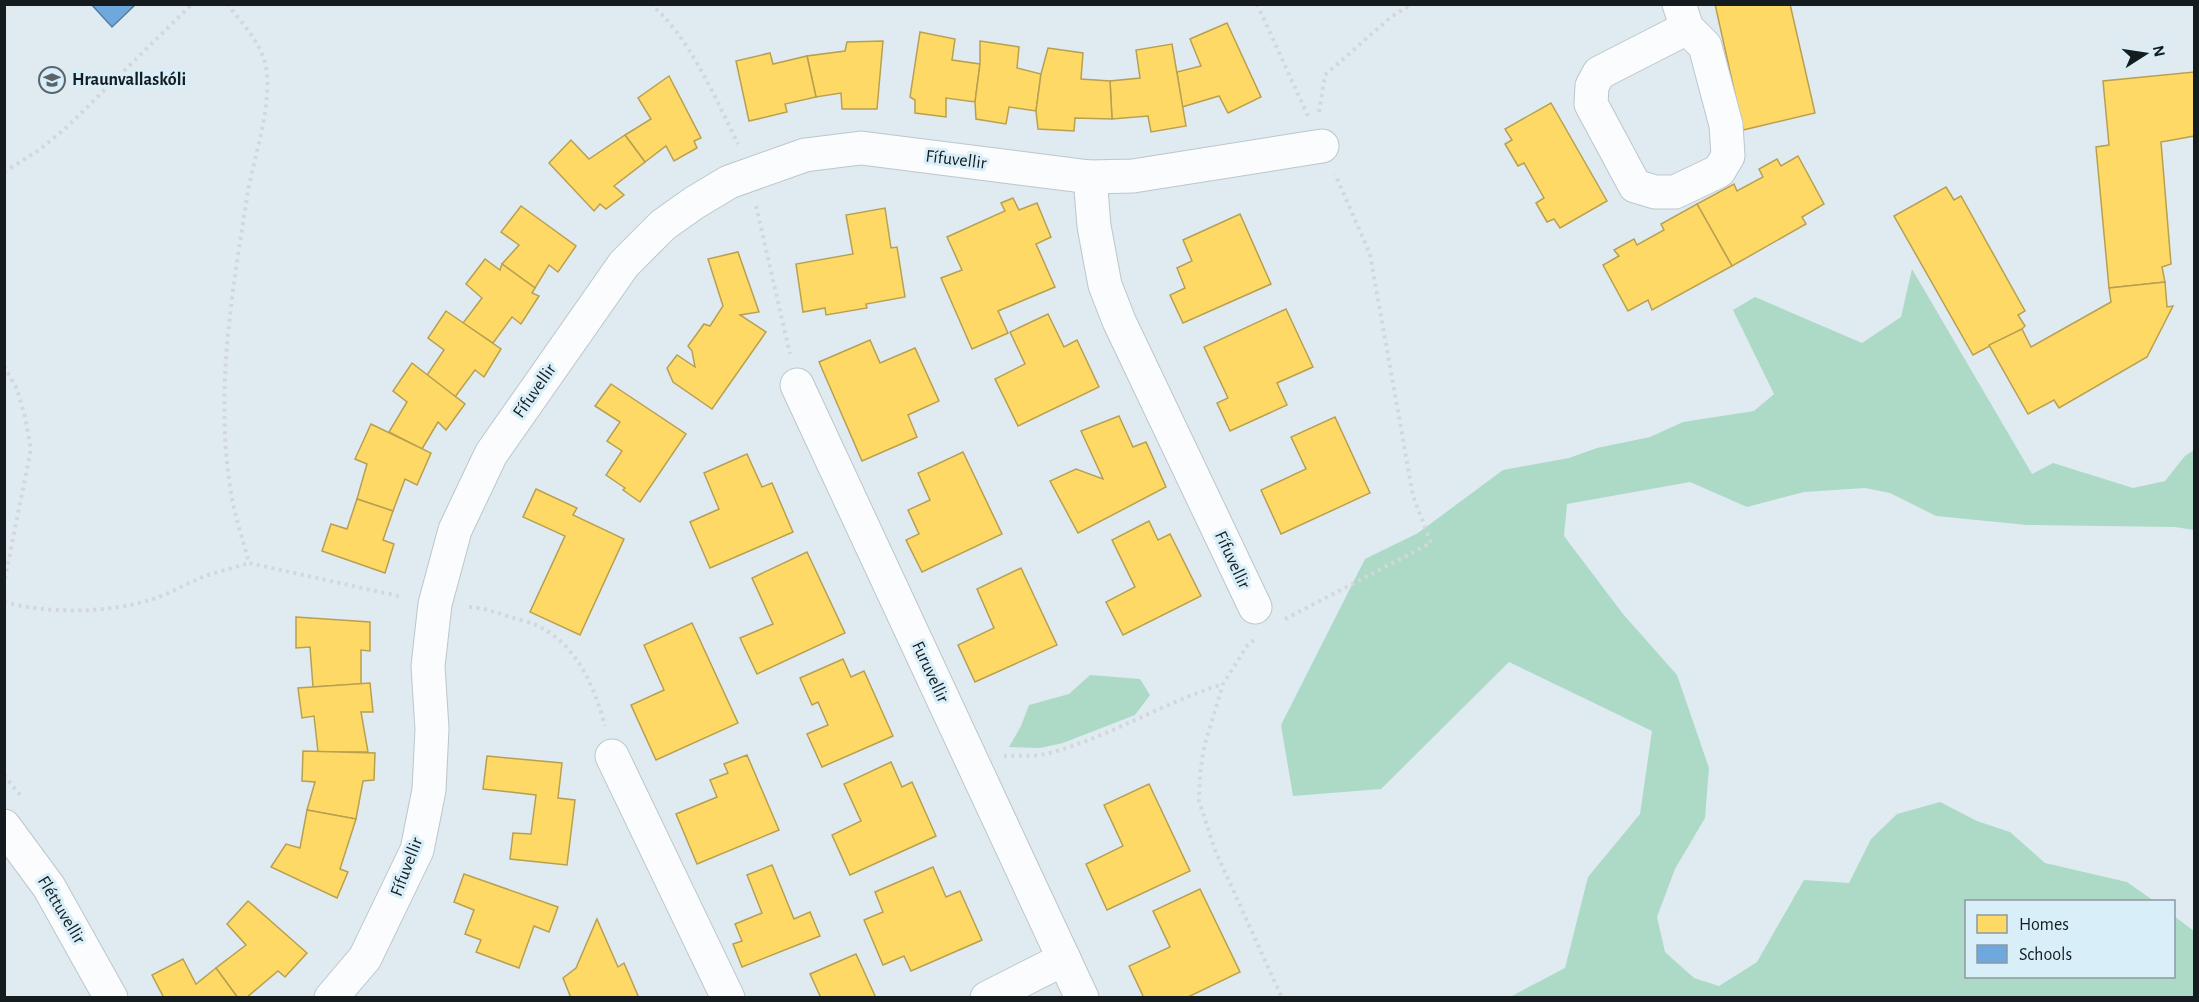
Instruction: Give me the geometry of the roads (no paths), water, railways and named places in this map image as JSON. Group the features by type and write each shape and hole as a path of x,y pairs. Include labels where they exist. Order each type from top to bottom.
{"street":[{"path":"1683,16 1705,46 1725,125 1728,156 1719,171 1675,192 1655,192 1635,186 1591,104 1592,86 1599,73 1683,16"},
{"name":"Fífuvellir","path":"331,998 365,958 417,850 429,790 432,729 428,666 435,604 455,530 491,454 624,264 663,225 729,182 805,155 861,148 1090,177 1133,176 1319,138"},
{"name":"Fífuvellir","path":"1090,177 1094,226 1105,285 1119,321 1264,622"},
{"name":"Furuvellir","path":"796,385 1082,998"},
{"path":"612,756 728,998"},
{"name":"Fléttuvellir","path":"4,826 50,886 111,998"},
{"path":"987,998 1064,959"}],"place":[{"name":"Hraunvallaskóli","path":"52,80"}]}
